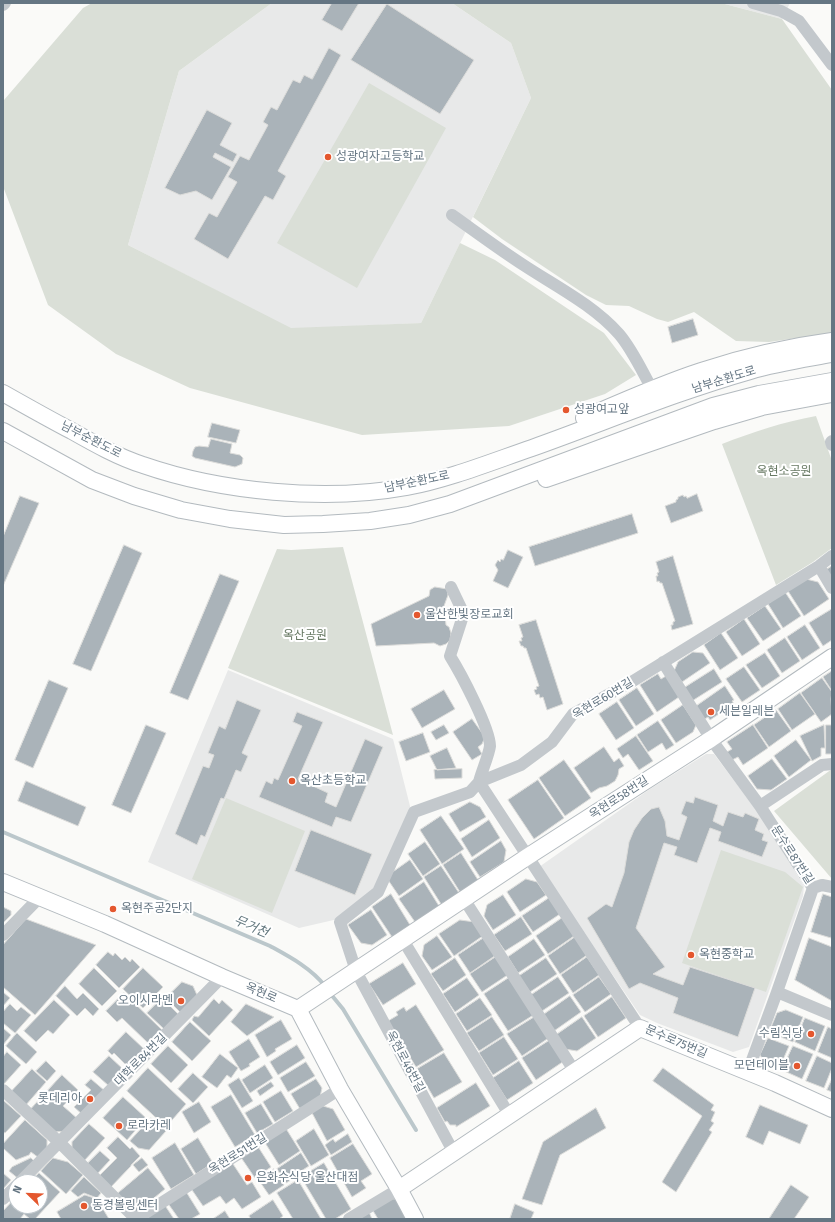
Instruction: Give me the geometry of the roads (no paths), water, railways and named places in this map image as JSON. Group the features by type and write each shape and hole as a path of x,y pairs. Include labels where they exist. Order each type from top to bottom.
{"main road":[{"path":"406,487 484,460 652,389 701,371 752,356 801,345 832,341"},
{"name":"남부순환도로","path":"3,393 102,448 142,465 186,478 230,487 288,493 323,494 368,492 406,487 444,478 706,384 753,370 832,354"},
{"name":"남부순환도로","path":"3,431 92,480 134,496 181,510 230,519 284,525 370,520 409,515 450,504 713,406 759,394 832,381"},
{"path":"409,515 450,508 487,499 721,419 762,407 832,394"},
{"name":"옥현로58번길","path":"298,1009 527,857 711,739 832,657"},
{"name":"옥현로","path":"3,882 105,924 222,977 298,1009"},
{"path":"298,1009 340,1089 415,1219"},
{"path":"399,1189 640,1028"},
{"name":"문수로75번길","path":"640,1028 748,1072 832,1109"}],"street":[{"path":"753,3 781,11 799,21 832,65"},
{"path":"452,215 523,265 603,318 620,335 652,389"},
{"name":"옥현로60번길","path":"356,971 340,922 378,892 414,812 470,792 479,782 521,765 552,742 573,714 633,681 819,566 832,556"},
{"path":"819,566 832,588"},
{"path":"450,587 462,610 462,619 450,656 466,684 484,724 490,746 479,782 527,857"},
{"path":"662,662 711,739"},
{"name":"문수로87번길","path":"711,739 760,806 813,888 822,885 832,887"},
{"path":"760,806 822,765 832,764"},
{"name":"문수로75번길","path":"527,857 640,1028"},
{"path":"748,1072 813,888"},
{"path":"3,935 39,898"},
{"path":"464,899 575,1072"},
{"path":"402,940 510,1116"},
{"name":"옥현로46번길","path":"356,971 454,1153"},
{"name":"대학로84번길","path":"28,1174 222,977"},
{"path":"777,992 832,1015"},
{"name":"옥현로51번길","path":"136,1219 340,1089"},
{"path":"3,1090 59,1142 136,1219"},
{"path":"349,1219 399,1189"}],"waterway":[{"name":"무거천","path":"3,832 270,946 307,968 325,986"},
{"name":"무거천","path":"329,992 343,1009 416,1130"}],"place":[{"name":"성광여자고등학교","path":"328,157"},
{"name":"성광여고앞","path":"566,410"},
{"name":"울산한빛장로교회","path":"417,615"},
{"name":"세븐일레븐","path":"711,712"},
{"name":"옥산초등학교","path":"292,781"},
{"name":"옥현주공2단지","path":"113,909"},
{"name":"옥현중학교","path":"691,955"},
{"name":"오이시라멘","path":"181,1001"},
{"name":"수림식당","path":"811,1034"},
{"name":"모던테이블","path":"797,1066"},
{"name":"롯데리아","path":"90,1099"},
{"name":"로라카레","path":"119,1126"},
{"name":"은화수식당 울산대점","path":"248,1178"},
{"name":"동경볼링센터","path":"84,1206"}],"park label":[{"name":"옥현소공원","path":"784,472"},
{"name":"옥산공원","path":"305,636"}]}
